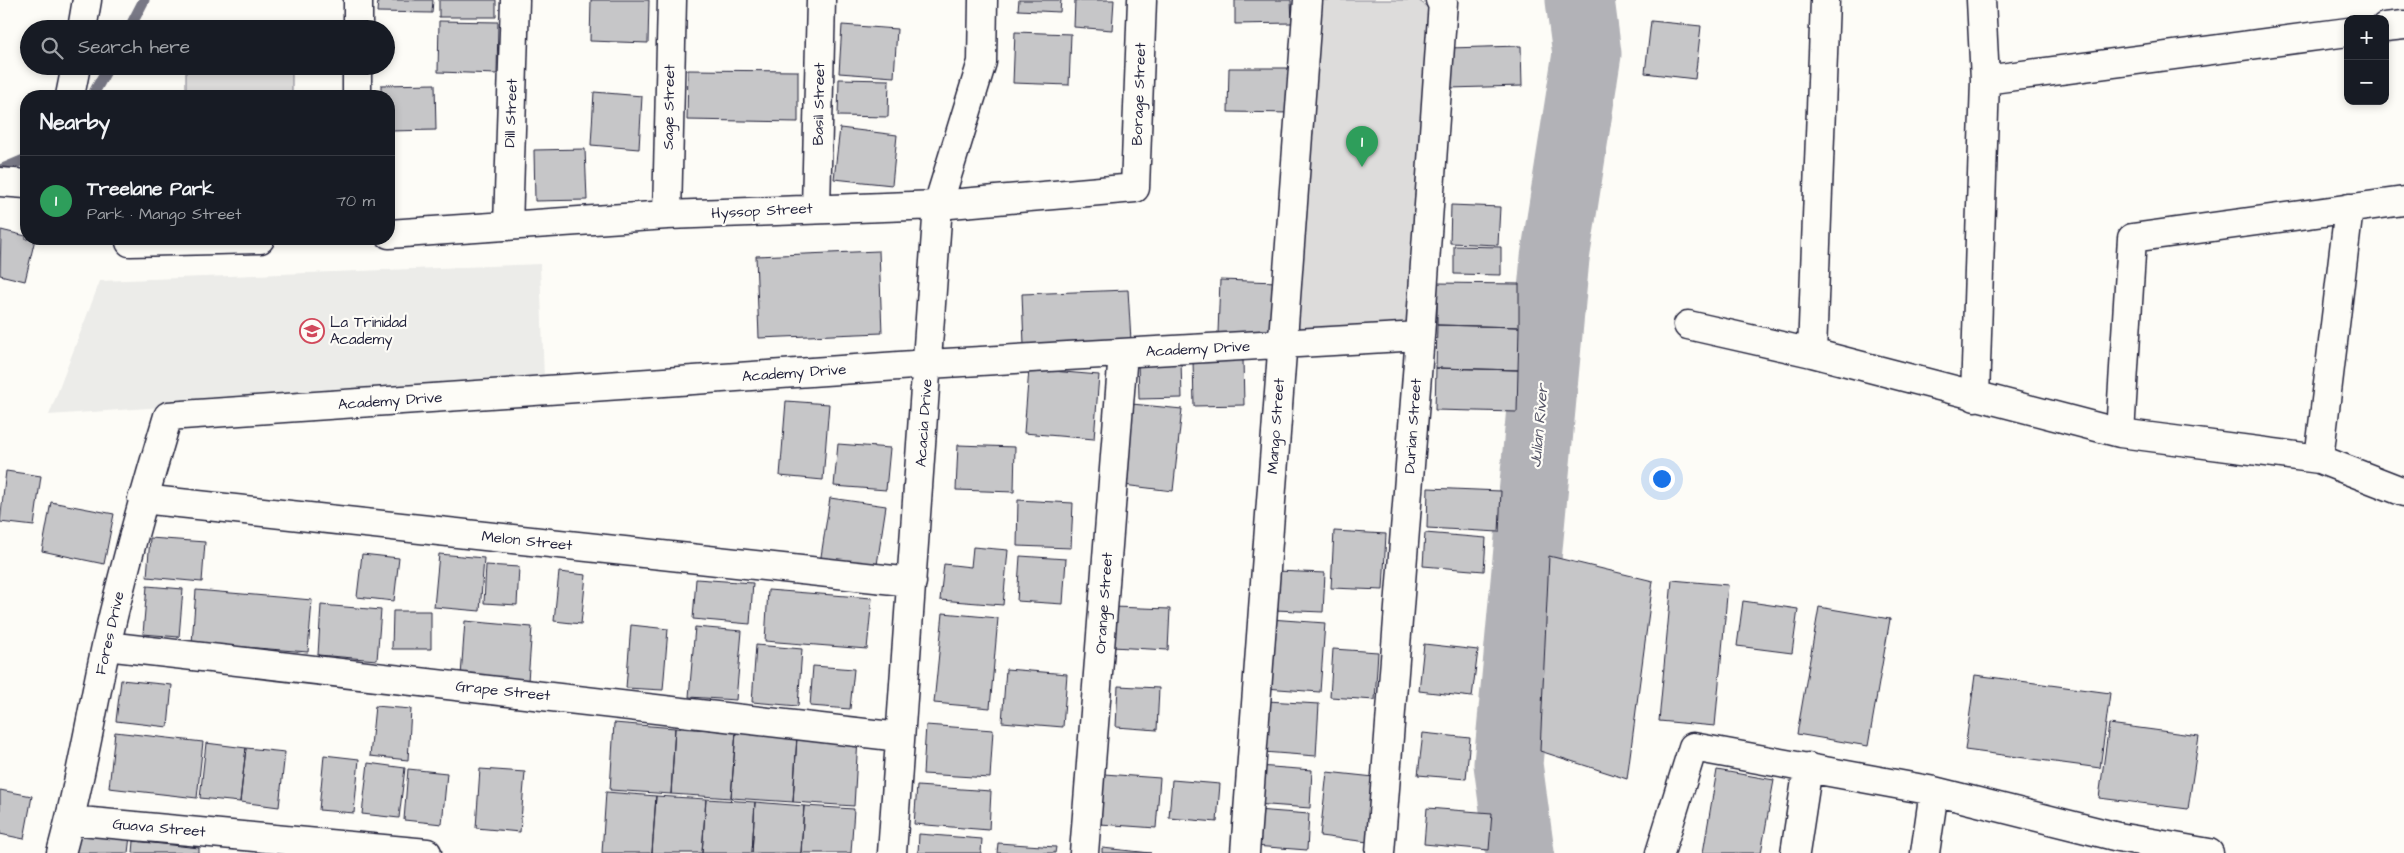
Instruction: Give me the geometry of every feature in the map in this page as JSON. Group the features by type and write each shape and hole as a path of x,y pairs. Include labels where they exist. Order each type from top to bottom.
{"street":[{"path":"84,20 88,0"},
{"path":"358,0 358,20"},
{"name":"Dill Street","path":"508,226 515,0"},
{"name":"Sage Street","path":"667,215 672,0"},
{"name":"Basil Street","path":"816,208 821,0"},
{"name":"Acacia Drive","path":"892,853 938,205 982,62 983,0"},
{"name":"Borage Street","path":"1135,188 1142,0"},
{"name":"Mango Street","path":"1245,853 1308,0"},
{"name":"Durian Street","path":"1380,853 1420,336 1442,2 1440,0"},
{"path":"1812,353 1825,0"},
{"path":"1975,397 1985,80 1981,0"},
{"path":"2389,27 2404,25"},
{"path":"1985,80 2344,33"},
{"path":"71,90 74,75"},
{"path":"357,75 357,90"},
{"path":"0,182 20,184"},
{"name":"Hyssop Street","path":"395,234 667,215 816,208 938,205 1135,188"},
{"path":"2120,433 2132,238 2404,201"},
{"path":"2319,460 2349,208"},
{"path":"1688,326 1812,353 1975,397 2120,433 2319,460 2404,492"},
{"name":"Academy Drive","path":"168,416 928,364 1420,336"},
{"name":"Orange Street","path":"1084,853 1123,353"},
{"name":"Fores Drive","path":"61,853 70,820 106,646 142,499 168,416"},
{"name":"Melon Street","path":"142,499 912,582"},
{"name":"Grape Street","path":"106,646 900,737"},
{"path":"1660,853 1693,747 1934,791 2117,845 2209,853"},
{"path":"1795,853 1808,767"},
{"path":"1925,853 1934,791"},
{"name":"Guava Street","path":"70,820 427,853"}],"shaded area":[{"path":"1316,0 1418,0 1429,8 1410,326 1292,335"},
{"path":"186,75 292,75 292,90 186,90"},
{"name":"La Trinidad Academy","path":"540,264 544,380 49,415 100,281"}],"building":[{"path":"378,0 433,0 432,13 377,12"},
{"path":"439,0 496,0 496,17 439,17"},
{"path":"591,0 649,0 648,43 590,41"},
{"path":"1019,0 1061,0 1060,12 1018,10"},
{"path":"1075,0 1114,0 1112,30 1074,27"},
{"path":"1235,0 1291,0 1292,23 1235,24"},
{"path":"439,21 498,22 497,74 438,72"},
{"path":"1651,21 1701,26 1695,79 1645,73"},
{"path":"842,25 897,29 894,77 839,73"},
{"path":"1015,32 1071,34 1069,85 1013,83"},
{"path":"1521,46 1522,86 1449,88 1448,48"},
{"path":"1229,68 1291,68 1291,113 1228,112"},
{"path":"688,70 798,71 798,122 687,120"},
{"path":"839,79 889,80 888,117 838,116"},
{"path":"435,84 436,130 395,131 395,90 381,90 381,85"},
{"path":"594,92 642,96 639,149 591,145"},
{"path":"840,128 897,135 892,185 834,179"},
{"path":"585,149 587,200 535,201 534,150"},
{"path":"1451,205 1500,207 1498,245 1450,243"},
{"path":"1,230 20,235 20,245 34,245 25,281 0,275"},
{"path":"1454,246 1501,247 1501,275 1454,274"},
{"path":"879,251 882,333 759,338 756,256"},
{"path":"1220,280 1278,282 1276,335 1218,333"},
{"path":"1437,283 1519,284 1519,327 1437,325"},
{"path":"1128,290 1131,341 1024,345 1022,294"},
{"path":"1437,325 1519,327 1518,370 1436,368"},
{"path":"1243,359 1244,405 1194,406 1193,360"},
{"path":"1181,360 1182,398 1139,399 1138,361"},
{"path":"1436,368 1518,370 1517,412 1435,410"},
{"path":"1029,369 1099,375 1094,439 1024,433"},
{"path":"786,401 829,404 823,480 780,476"},
{"path":"1132,404 1182,409 1173,491 1123,485"},
{"path":"838,444 890,448 886,490 834,486"},
{"path":"958,445 1015,447 1014,492 956,490"},
{"path":"6,471 41,476 34,526 0,522"},
{"path":"1428,488 1501,491 1499,532 1427,528"},
{"path":"830,498 886,506 876,571 820,563"},
{"path":"1018,500 1073,503 1071,548 1017,546"},
{"path":"51,502 114,514 104,564 42,551"},
{"path":"1334,531 1386,534 1383,590 1331,588"},
{"path":"1425,533 1486,538 1484,571 1423,566"},
{"path":"150,538 205,542 202,582 147,577"},
{"path":"973,547 1008,550 1003,605 940,600 944,564 971,567"},
{"path":"362,554 399,558 394,601 357,597"},
{"path":"439,554 484,558 480,611 434,607"},
{"path":"1020,556 1066,559 1063,604 1017,601"},
{"path":"1549,556 1653,581 1627,779 1540,751"},
{"path":"486,565 519,567 517,605 484,603"},
{"path":"1276,571 1325,573 1323,612 1274,610"},
{"path":"559,572 586,575 581,624 554,621"},
{"path":"696,579 753,583 750,624 693,619"},
{"path":"1672,580 1728,585 1715,726 1659,721"},
{"path":"147,586 183,589 179,637 143,634"},
{"path":"196,590 312,600 308,652 192,643"},
{"path":"768,590 872,598 867,649 765,641"},
{"path":"1743,601 1798,609 1792,653 1737,646"},
{"path":"321,605 381,610 377,660 318,655"},
{"path":"1113,607 1170,609 1168,650 1112,647"},
{"path":"1819,607 1890,619 1868,746 1797,734"},
{"path":"393,611 431,611 431,649 392,649"},
{"path":"943,613 998,618 990,708 934,703"},
{"path":"1270,619 1325,623 1320,692 1265,688"},
{"path":"465,621 532,627 528,681 461,676"},
{"path":"631,625 668,629 663,690 626,688"},
{"path":"695,627 742,631 736,700 689,697"},
{"path":"1424,644 1478,650 1472,697 1419,691"},
{"path":"756,645 802,649 798,706 752,702"},
{"path":"1333,649 1378,652 1375,700 1330,697"},
{"path":"813,666 854,669 850,709 810,706"},
{"path":"1006,669 1067,674 1063,727 1002,722"},
{"path":"1975,675 2110,693 2100,768 1965,750"},
{"path":"121,680 172,685 168,727 116,721"},
{"path":"1118,686 1159,688 1157,730 1116,727"},
{"path":"1267,701 1319,704 1316,756 1263,752"},
{"path":"375,706 411,709 408,760 370,756"},
{"path":"614,723 675,728 671,794 610,790"},
{"path":"2109,724 2199,736 2188,809 2099,798"},
{"path":"926,725 993,730 990,778 923,774"},
{"path":"675,728 736,731 731,798 671,794"},
{"path":"736,731 797,736 793,802 731,798"},
{"path":"115,732 203,742 197,798 109,788"},
{"path":"1423,733 1470,738 1466,779 1418,775"},
{"path":"797,736 858,739 854,806 793,802"},
{"path":"206,743 246,748 240,802 200,798"},
{"path":"246,748 285,752 279,807 240,802"},
{"path":"324,755 359,759 354,813 319,810"},
{"path":"368,763 405,768 399,818 362,814"},
{"path":"1258,766 1312,770 1310,808 1255,804"},
{"path":"408,769 447,773 442,824 404,820"},
{"path":"480,769 525,772 520,832 476,828"},
{"path":"1717,770 1774,780 1761,853 1703,853"},
{"path":"1327,772 1374,777 1368,842 1320,836"},
{"path":"1104,774 1160,778 1156,828 1100,824"},
{"path":"1172,780 1220,784 1217,822 1169,818"},
{"path":"917,786 991,791 989,830 914,824"},
{"path":"0,790 32,796 24,839 0,834"},
{"path":"606,792 656,796 652,853 602,853"},
{"path":"656,796 706,799 702,853 652,853"},
{"path":"706,799 755,802 752,853 702,853"},
{"path":"755,802 804,806 801,853 752,853"},
{"path":"804,806 854,809 851,853 801,853"},
{"path":"1427,808 1492,813 1489,850 1424,844"},
{"path":"1256,810 1309,814 1307,850 1254,846"},
{"path":"77,830 130,836 128,853 74,853"},
{"path":"919,834 982,839 981,853 918,853"},
{"path":"134,841 199,848 199,853 133,853"},
{"path":"998,843 1056,847 1055,853 997,853"},
{"path":"1102,848 1151,853 1102,853"}],"waterway":[{"path":"134,20 144,0"},
{"name":"Julian River","path":"1520,853 1508,764 1555,258 1587,54 1580,0"},
{"path":"95,90 104,75"},
{"path":"0,170 20,162"}],"place":[{"name":"Treelane Park","path":"1362,167"},
{"name":"La Trinidad Academy","path":"312,331"}]}
